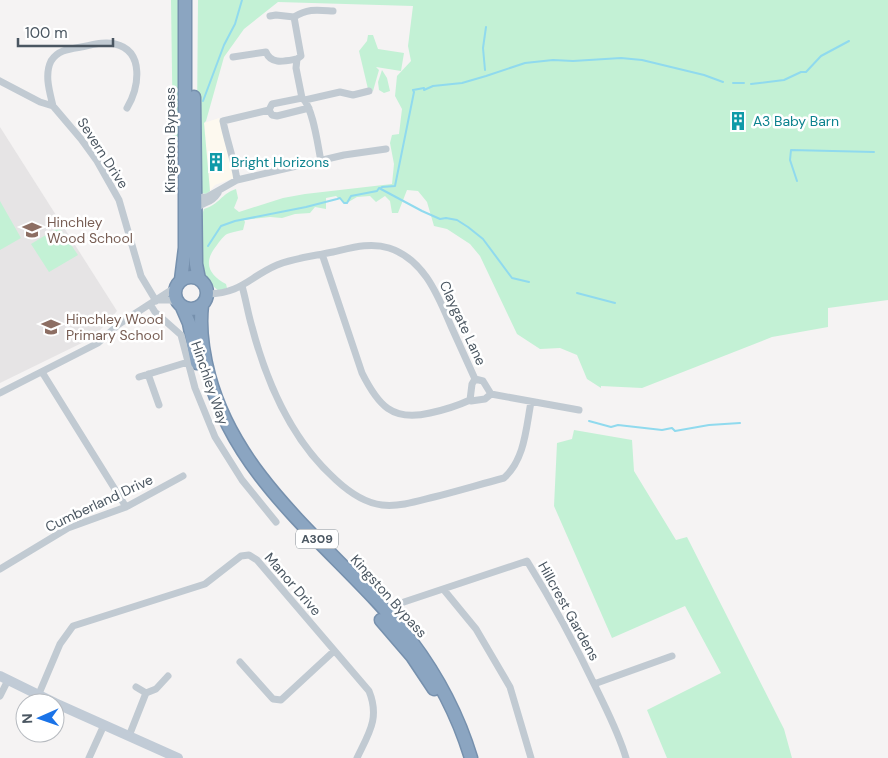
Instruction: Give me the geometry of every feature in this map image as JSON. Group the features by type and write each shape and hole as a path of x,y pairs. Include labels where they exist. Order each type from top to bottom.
{"highway":[{"name":"Kingston Bypass","path":"179,284 184,272 185,237 185,0"},
{"name":"Kingston Bypass","path":"194,0 196,264 200,279"},
{"path":"188,277 200,279 204,284 205,300 192,310 180,305 175,294 179,284 188,277"},
{"name":"Kingston Bypass","path":"205,300 200,318 204,360 213,391 235,440 270,488 410,640 445,692 456,714 471,758"},
{"name":"Kingston Bypass","path":"180,305 189,323 202,382 211,406 228,440 248,472 265,494 386,625 412,656 437,694 453,726 463,758"}],"street":[{"path":"270,16 294,17 314,9 333,11"},
{"path":"294,17 301,56 297,59 296,68 303,99 310,108 321,161"},
{"path":"53,106 47,76 50,63 56,54 64,50 104,43 116,44 133,57 137,69 137,84 134,96 127,108"},
{"path":"242,45 244,55"},
{"path":"233,57 266,52 271,59 277,61 297,59"},
{"name":"Severn Drive","path":"0,81 40,102 53,106 97,161 119,200 141,276 155,301"},
{"path":"237,180 232,152 227,143 223,121 269,110 272,104 340,92 353,94 369,91"},
{"path":"269,110 272,115 277,116 310,108"},
{"path":"196,203 237,180 344,155 386,149"},
{"path":"185,237 189,200 202,204 209,203 214,200 221,188"},
{"name":"Claygate Lane","path":"205,300 242,286 276,265 368,246 388,248 401,253 412,261 430,281 475,378 483,381 490,394"},
{"path":"322,254 362,373 370,389 382,405 392,412 406,416 419,415 456,406 470,400 485,399 490,394 579,410"},
{"path":"0,393 98,343 119,324 179,284"},
{"path":"242,286 265,372 279,404 296,434 324,469 355,495 367,501 380,505 394,506 504,478 512,471 520,458 531,402"},
{"path":"155,301 170,300 180,305"},
{"name":"Hinchley Way","path":"155,301 155,312 181,335 195,388 215,436 242,480 276,522"},
{"path":"140,377 188,362"},
{"path":"42,372 126,507"},
{"path":"148,374 159,405"},
{"name":"Claygate Lane","path":"470,400 471,388 475,378"},
{"name":"Cumberland Drive","path":"0,569 68,528 126,507 183,476"},
{"name":"Manor Drive","path":"39,693 60,644 73,626 205,584 241,556 249,555 257,560 368,691 373,703 374,716 371,729 357,758"},
{"name":"Hillcrest Gardens","path":"383,609 444,590 527,560 558,611 620,738 626,758"},
{"path":"444,590 476,630 510,687 531,758"},
{"path":"240,662 273,699 281,700 334,651"},
{"path":"594,684 672,656"},
{"path":"136,687 146,692 156,689 168,676"},
{"path":"0,696 3,679 32,693"},
{"path":"128,736 146,692"},
{"path":"65,707 178,758"},
{"path":"89,758 104,725"}],"shaded area":[{"path":"219,118 234,178 215,185 210,191 204,123"},
{"path":"0,127 117,311 94,337 0,383"}],"green space":[{"path":"171,0 178,0 178,139 173,145"},
{"path":"198,0 888,0 888,300 828,308 828,327 772,337 642,388 601,386 601,388 587,379 577,355 560,348 540,349 517,334 480,256 470,244 447,229 434,226 427,202 418,191 407,190 398,213 392,213 390,201 385,196 376,202 370,196 357,197 345,204 336,196 326,198 326,209 315,207 310,213 295,214 282,218 270,217 244,220 243,230 225,235 214,249 209,260 210,270 226,284 227,288 219,291 208,282 203,273 199,239 204,209 227,194 236,189 238,198 234,208 239,212 283,198 392,184 394,164 390,143 392,135 399,134 402,109 395,96 397,76 411,61 408,46 413,6 278,2 244,29 224,57 204,123 210,191 206,194 202,193 199,189 197,120"},
{"path":"368,35 373,35 378,49 404,53 401,71 376,67 379,70 373,91 368,89 359,51 367,41"},
{"path":"382,70 387,78 390,91 384,93 379,90 378,82"},
{"path":"0,201 21,238 0,250"},
{"path":"59,227 78,255 49,272 31,244"},
{"path":"574,430 632,440 634,471 676,540 687,537 784,729 792,758 667,758 647,710 721,673 685,606 612,638 554,506 557,443 572,439"}],"waterway":[{"path":"203,101 224,45 235,24 242,0"},
{"path":"485,70 483,48 486,27"},
{"path":"751,84 784,80 801,72 806,72 821,56 849,41"},
{"path":"381,188 395,186 413,90 424,88 424,90 433,86 462,83 525,63 553,60 573,61 621,58 642,60 704,75 723,82"},
{"path":"733,83 744,83"},
{"path":"797,181 790,160 791,150 874,152"},
{"path":"208,246 221,226 235,221 306,207 340,198 344,203 347,203 351,196 377,191 379,188 440,219 457,220 483,239 512,278 529,282"},
{"path":"577,293 615,303"},
{"path":"589,421 611,427 618,425 662,430 672,428 675,431 709,425 740,423"}],"place":[{"name":"A3 Baby Barn","path":"738,121"},
{"name":"Bright Horizons","path":"216,162"},
{"name":"Hinchley Wood School","path":"32,230"},
{"name":"Hinchley Wood Primary School","path":"51,327"}]}
